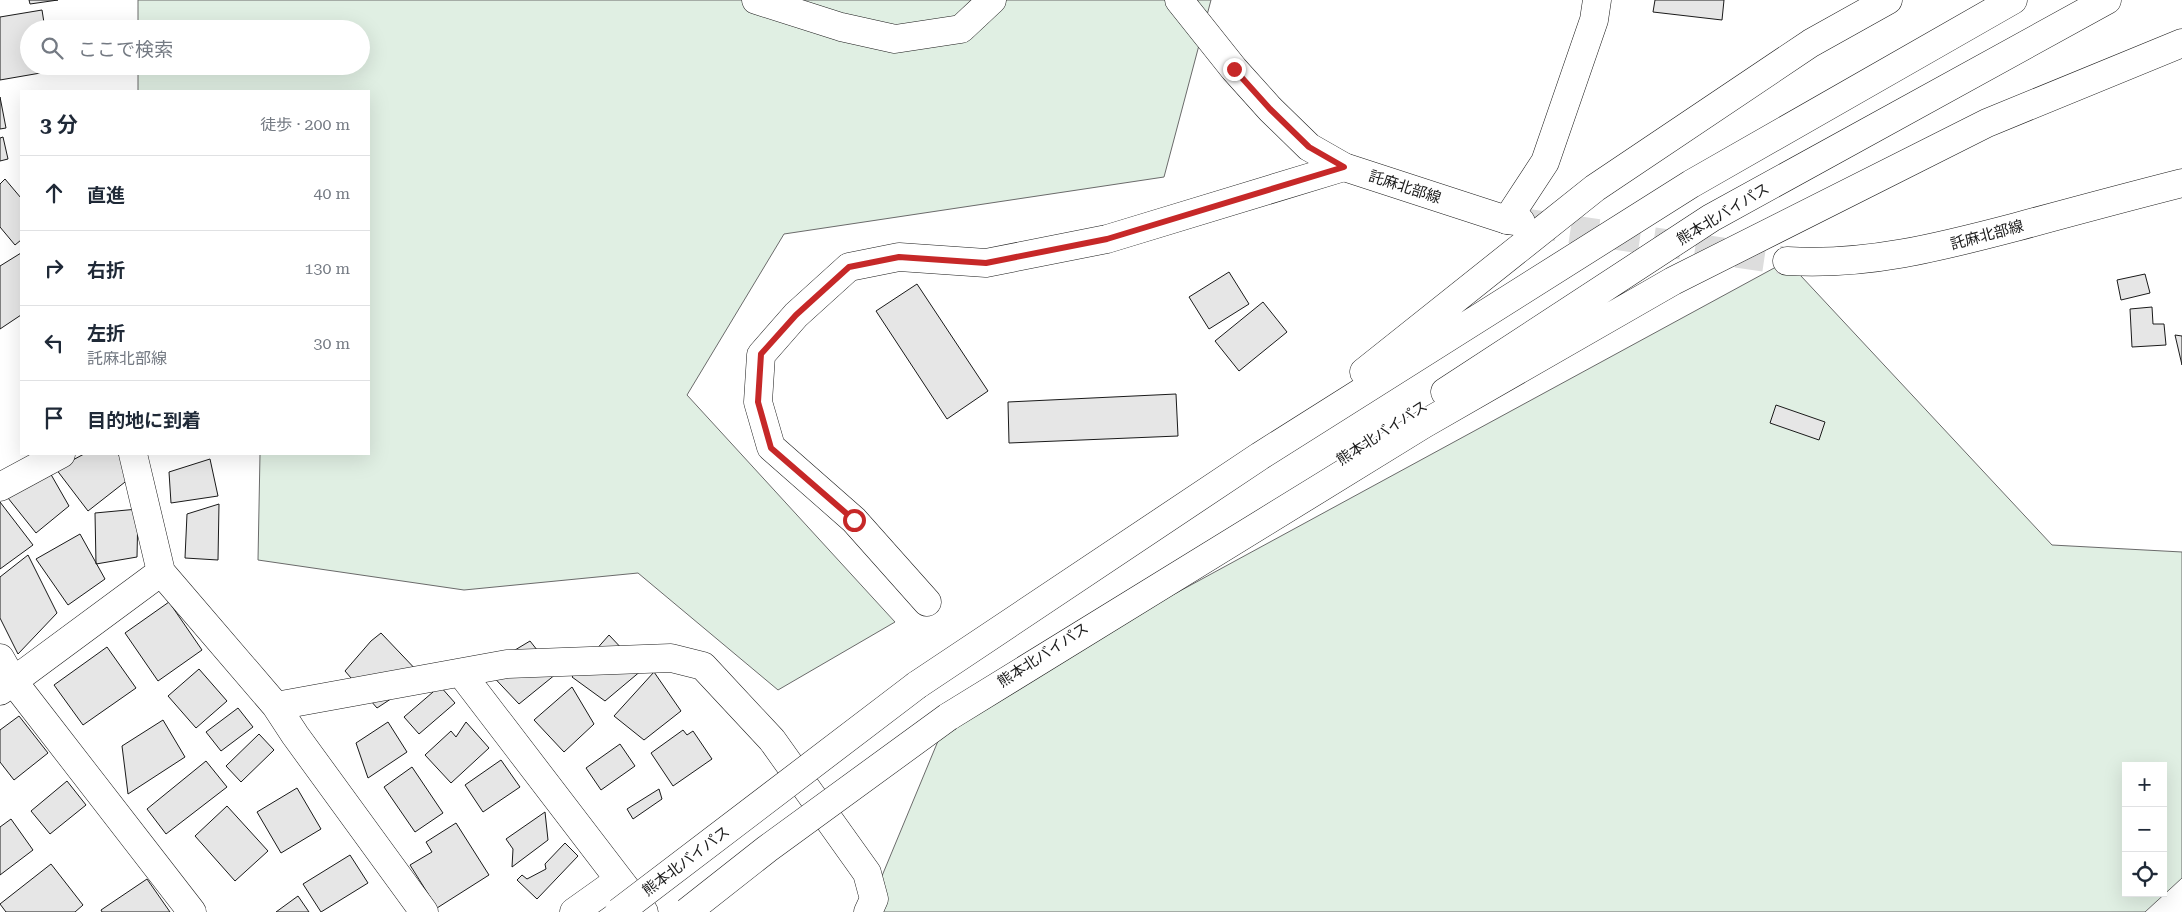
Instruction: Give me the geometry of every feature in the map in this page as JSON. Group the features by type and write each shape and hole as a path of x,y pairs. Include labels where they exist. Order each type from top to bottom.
{"main road":[{"path":"756,0 841,27 895,40 961,29 992,0"},
{"name":"託麻北部線","path":"1179,0 1234,69 1270,109 1309,147 1344,167 1514,220 1545,162 1594,20 1597,0"},
{"path":"1260,456 1595,188 1811,43 1888,0"},
{"name":"熊本北バイパス","path":"619,912 917,685 1260,456 1691,184 2013,0"},
{"name":"熊本北バイパス","path":"686,912 767,849 948,717 1711,218 2107,0"},
{"path":"948,717 1424,424 1673,281 1987,123 2182,43"},
{"path":"927,602 854,520 771,448 758,402 761,354 796,315 849,267 899,257 986,263 1107,239 1344,167"},
{"name":"託麻北部線","path":"1787,261 1823,263 1889,257 1939,248 2182,182"},
{"path":"0,487 59,455"},
{"path":"133,455 161,572 276,706 424,912"},
{"path":"161,572 4,676 192,912"},
{"path":"276,706 507,664 671,658 703,666 772,740 866,873 874,899 868,912"},
{"path":"461,673 644,912"},
{"path":"574,912 619,880"}],"green space":[{"path":"138,0 1211,0 1164,177 784,234 687,395 895,622 778,690 638,573 464,590 258,560 260,455 370,455 370,90 138,90 138,75 370,75 370,20 138,20"},
{"path":"1787,261 2052,545 2182,552 2182,878 2167,892 2167,762 2122,762 2122,897 2161,897 2145,912 867,912 948,717"}],"building":[{"path":"29,0 58,0 30,4"},
{"path":"1655,0 1724,0 1722,20 1653,12"},
{"path":"42,10 44,20 20,20 20,75 29,75 0,80 0,17"},
{"path":"0,97 6,128 0,129"},
{"path":"3,137 8,159 0,161 0,138"},
{"path":"5,179 20,197 20,241 15,245 0,227 0,184"},
{"path":"20,254 20,316 0,329 0,266"},
{"path":"1229,272 1249,304 1209,329 1189,297"},
{"path":"2145,274 2150,293 2121,300 2117,280"},
{"path":"917,284 988,391 947,419 876,311"},
{"path":"1263,302 1287,332 1239,371 1215,341"},
{"path":"2152,307 2153,324 2164,324 2166,345 2132,347 2130,309"},
{"path":"2175,335 2182,336 2182,365"},
{"path":"1176,394 1178,436 1009,443 1008,402"},
{"path":"1776,405 1825,422 1819,440 1770,423"},
{"path":"82,455 119,455 134,475 88,511 56,469"},
{"path":"210,459 218,496 171,503 169,472"},
{"path":"45,464 69,506 36,533 4,493"},
{"path":"0,502 33,545 0,569"},
{"path":"219,504 218,560 185,558 187,514"},
{"path":"138,509 137,557 96,564 95,513"},
{"path":"80,534 105,579 68,605 36,559"},
{"path":"28,555 57,613 18,654 0,618 0,577"},
{"path":"169,602 202,650 158,681 125,633"},
{"path":"381,633 421,675 403,691 377,708 345,671 371,641"},
{"path":"609,635 642,670 605,701 572,677"},
{"path":"530,641 556,674 519,704 485,668"},
{"path":"107,647 136,688 83,725 54,685"},
{"path":"199,669 227,701 196,728 168,696"},
{"path":"654,672 681,711 644,740 614,716"},
{"path":"440,686 455,703 419,734 404,717"},
{"path":"572,687 594,724 564,752 534,720"},
{"path":"238,708 253,727 221,751 206,732"},
{"path":"19,716 48,753 14,780 0,762 0,730"},
{"path":"163,720 185,757 128,794 122,746"},
{"path":"388,722 407,752 368,778 356,743"},
{"path":"466,722 489,748 451,783 425,755 451,731 456,737"},
{"path":"683,730 687,735 693,731 712,759 673,786 651,753"},
{"path":"259,734 274,750 241,782 226,766"},
{"path":"620,744 635,766 601,790 586,768"},
{"path":"501,760 520,787 483,812 465,785"},
{"path":"206,761 227,787 166,834 147,809"},
{"path":"412,767 443,813 415,832 384,787"},
{"path":"67,781 86,805 50,834 31,811"},
{"path":"297,788 321,829 281,853 257,812"},
{"path":"659,789 662,799 633,819 627,809"},
{"path":"227,806 268,851 235,881 195,836"},
{"path":"545,812 548,840 512,867 513,849 506,839"},
{"path":"11,819 33,850 0,875 0,827"},
{"path":"456,823 489,875 437,908 410,865 432,852 426,842"},
{"path":"565,843 578,856 537,899 517,880 522,875 527,879 546,869 545,864"},
{"path":"350,855 368,883 321,912 303,884"},
{"path":"51,864 83,905 75,912 6,912 0,904"},
{"path":"147,879 170,912 102,912 101,910"},
{"path":"298,896 309,912 276,912"}],"tunnel":[{"path":"1529,223 1787,261"}],"route":[{"path":"854,520 771,448 758,402 761,354 796,315 849,267 899,257 986,263 1107,239 1344,167 1309,147 1270,109 1234,69"}]}
